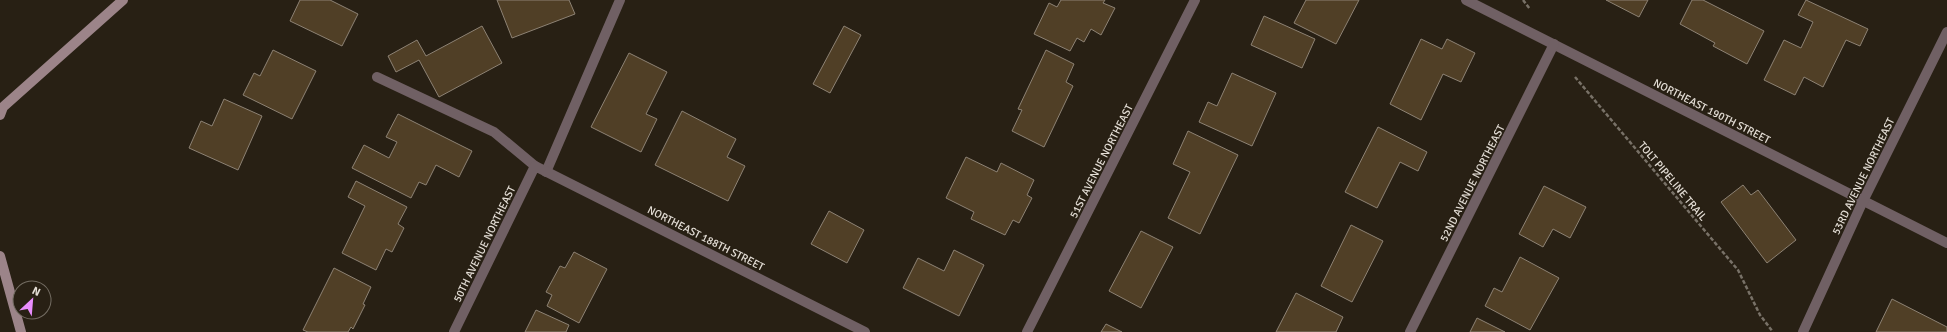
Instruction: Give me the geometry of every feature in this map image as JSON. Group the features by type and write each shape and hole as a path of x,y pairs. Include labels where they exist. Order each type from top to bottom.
{"street":[{"path":"0,115 3,107 123,0"},
{"path":"546,172 620,0"},
{"name":"51ST AVENUE NORTHEAST","path":"1027,332 1195,0"},
{"name":"NORTHEAST 190TH STREET","path":"1466,0 1947,242"},
{"name":"53RD AVENUE NORTHEAST","path":"1803,332 1863,201 1947,32"},
{"name":"52ND AVENUE NORTHEAST","path":"1410,332 1554,44"},
{"name":"NORTHEAST 188TH STREET","path":"377,77 494,132 535,166 546,172 866,332"},
{"name":"50TH AVENUE NORTHEAST","path":"454,332 535,166"},
{"path":"0,256 21,332"}],"path":[{"name":"TOLT PIPELINE TRAIL","path":"1573,74 1602,112 1655,171 1738,270 1760,315 1773,332"}],"building":[{"path":"300,0 330,0 358,14 342,46 290,21"},
{"path":"497,0 569,0 575,14 512,38"},
{"path":"1061,0 1105,0 1103,3 1115,8 1101,35 1091,29 1084,42 1077,38 1070,51 1034,34 1049,3 1057,7"},
{"path":"1306,0 1359,0 1336,44 1294,23"},
{"path":"1606,0 1648,0 1639,17"},
{"path":"1692,0 1703,0 1764,31 1747,64 1713,46 1715,43 1680,24"},
{"path":"1806,0 1868,29 1860,46 1846,40 1823,87 1804,77 1795,95 1764,80 1784,40 1801,48 1813,22 1798,15"},
{"path":"1264,16 1315,39 1302,68 1251,45"},
{"path":"482,26 502,63 439,97 419,60 396,72 388,56 417,40 426,56"},
{"path":"844,26 861,35 830,93 813,84"},
{"path":"1421,39 1442,49 1447,39 1475,53 1461,82 1443,74 1421,120 1390,104"},
{"path":"273,50 316,71 292,119 243,95 254,73 260,76"},
{"path":"1046,50 1074,64 1066,82 1073,86 1044,147 1012,131 1022,110 1018,109"},
{"path":"629,53 667,72 646,114 657,119 641,152 591,127"},
{"path":"1232,73 1276,93 1252,146 1199,122 1208,102 1217,106"},
{"path":"224,99 262,116 238,170 189,148 201,121 212,126"},
{"path":"682,111 736,139 727,157 745,166 728,201 655,165"},
{"path":"398,114 472,151 459,177 436,165 426,185 419,182 411,198 352,168 364,145 389,158 397,142 386,137"},
{"path":"1378,127 1427,152 1418,171 1400,162 1377,208 1345,192"},
{"path":"1188,131 1238,155 1200,234 1168,218 1190,172 1173,164"},
{"path":"966,157 997,172 1001,163 1034,180 1027,195 1032,198 1019,223 1013,220 1005,235 971,219 974,212 946,198"},
{"path":"356,181 407,207 398,224 404,228 392,252 386,249 376,270 342,253 365,206 348,197"},
{"path":"1743,185 1751,195 1758,190 1796,240 1767,263 1721,202"},
{"path":"1544,186 1586,207 1570,238 1553,229 1543,247 1519,234"},
{"path":"829,211 864,230 847,263 811,244"},
{"path":"1351,225 1383,241 1352,302 1321,286"},
{"path":"1141,231 1173,247 1141,308 1109,291"},
{"path":"954,250 984,265 959,316 903,288 918,258 944,271"},
{"path":"574,252 607,269 579,323 547,306 552,295 546,292 560,266 565,268"},
{"path":"1520,257 1559,278 1530,330 1485,306 1494,288 1502,292"},
{"path":"334,268 371,287 363,304 365,305 353,329 351,327 348,332 308,332 303,330"},
{"path":"1296,293 1343,317 1336,332 1276,332"},
{"path":"1892,299 1947,327 1947,332 1876,332"},
{"path":"536,310 569,325 566,332 525,332"},
{"path":"1477,318 1505,332 1470,332"},
{"path":"1106,324 1122,332 1101,332"}]}
